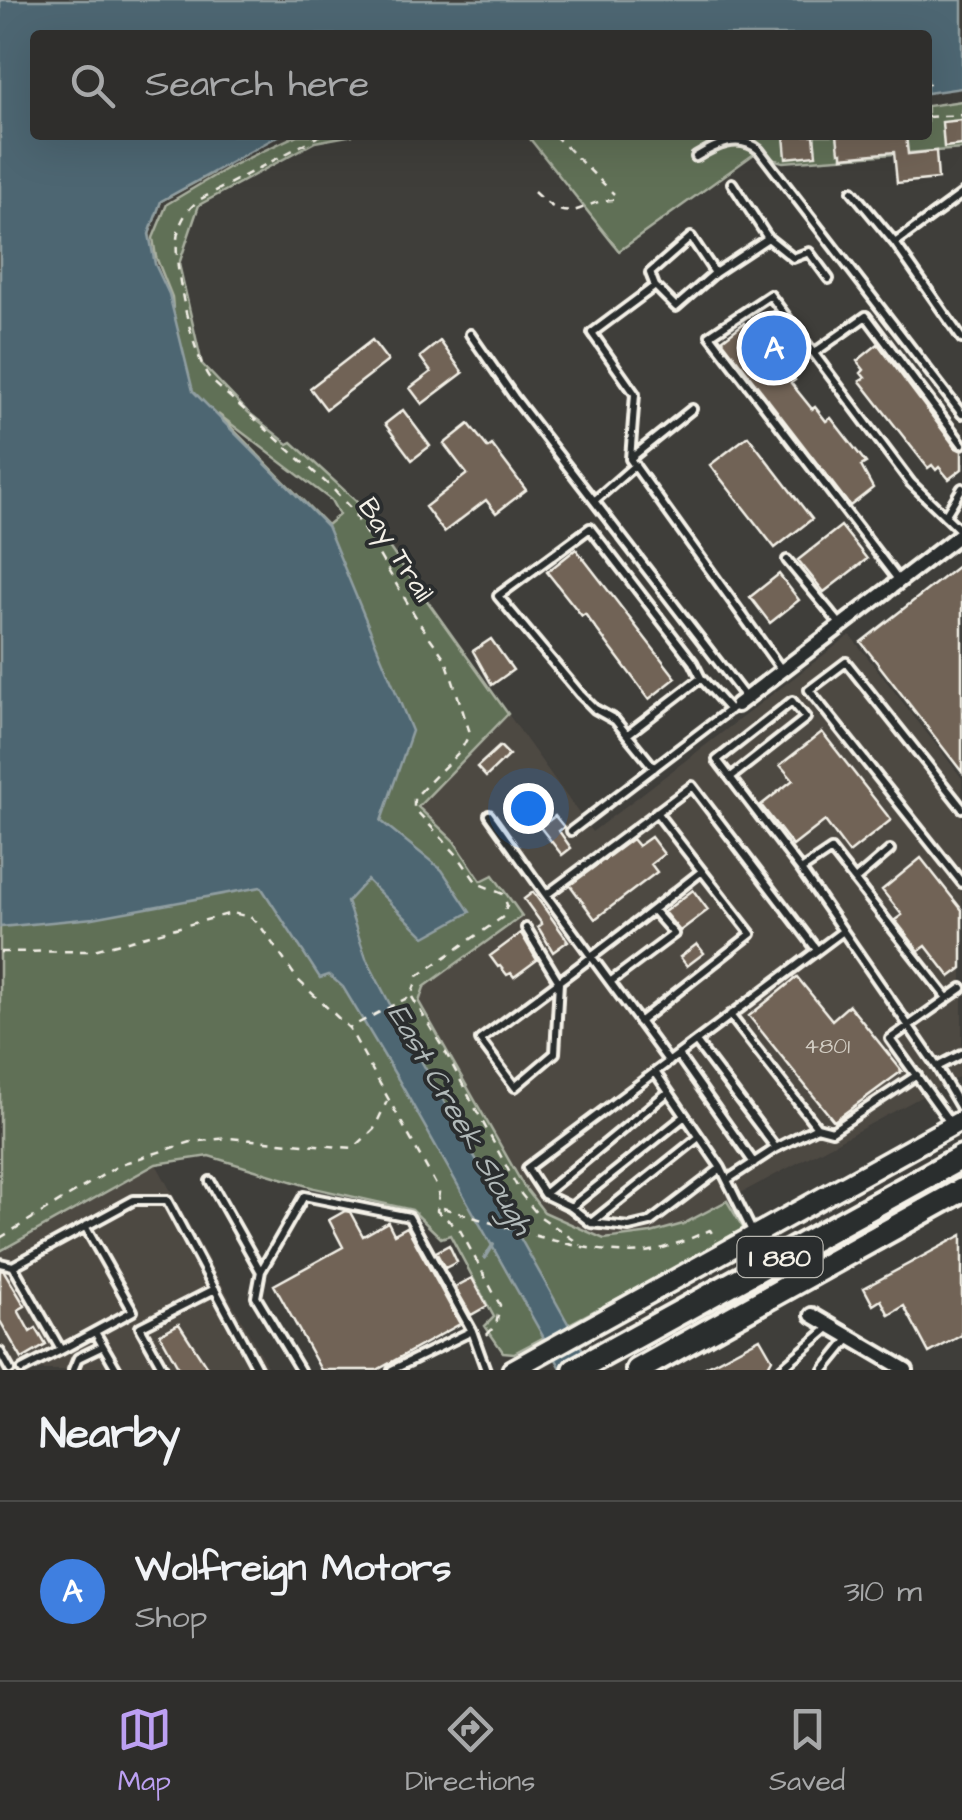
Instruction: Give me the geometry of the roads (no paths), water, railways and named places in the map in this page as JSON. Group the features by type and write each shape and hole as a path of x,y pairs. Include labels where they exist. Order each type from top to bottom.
{"highway":[{"name":"I 880","path":"575,1370 962,1157"},
{"name":"I 880","path":"638,1370 962,1190"}],"main road":[{"path":"512,1370 959,1118"}],"street":[{"path":"738,704 961,536"},
{"path":"812,1315 906,1370"}],"lane":[{"path":"696,158 733,141 751,144 759,150 962,414"},
{"path":"732,183 768,238 793,258 809,252 829,279"},
{"path":"852,191 962,338"},
{"path":"894,243 962,194"},
{"path":"716,273 690,236 650,273 655,286 676,307 716,273 768,238"},
{"path":"655,286 592,333 636,394 632,462 782,670"},
{"path":"899,582 710,335 770,295 911,484 961,536"},
{"path":"814,353 866,316 962,444"},
{"path":"470,334 594,500 738,704"},
{"path":"594,500 692,408"},
{"path":"945,516 962,488"},
{"path":"654,768 628,734 580,694 498,596 590,528 693,662 701,678 738,704"},
{"path":"787,560 841,626"},
{"path":"962,808 846,662 809,690 962,882"},
{"path":"628,734 701,678"},
{"path":"730,777 806,718 792,701 717,760 801,870 937,1067 959,1118"},
{"path":"571,831 738,704"},
{"path":"546,895 692,786 816,950"},
{"path":"639,1022 751,934 656,812"},
{"path":"489,816 669,1062"},
{"path":"801,870 831,850 947,998"},
{"path":"855,880 890,850"},
{"path":"526,928 559,982 555,1053 515,1086 480,1040 559,982 592,957 702,871"},
{"path":"610,982 674,934 652,910"},
{"path":"721,1168 650,1222 629,1227 591,1224 572,1207 544,1194 527,1168 843,931"},
{"path":"959,1118 916,1076 890,1038 962,988"},
{"path":"730,1016 817,1127 832,1131 916,1076"},
{"path":"696,1042 776,1148"},
{"path":"937,1067 962,1054"},
{"path":"678,1055 754,1163"},
{"path":"655,1072 721,1168 755,1236"},
{"path":"544,1194 668,1092"},
{"path":"572,1207 685,1116"},
{"path":"727,1180 817,1127"},
{"path":"591,1224 700,1137"},
{"path":"210,1180 261,1272"},
{"path":"300,1370 256,1297 261,1272 304,1196 410,1216 472,1330 486,1370"},
{"path":"0,1264 13,1266 134,1200 167,1200 258,1370"},
{"path":"85,1226 164,1370"},
{"path":"13,1266 62,1350"},
{"path":"140,1327 214,1289"},
{"path":"22,1370 133,1312"},
{"path":"782,1368 832,1326"},
{"path":"392,1370 472,1330"},
{"path":"95,1332 117,1370"},
{"path":"824,1370 850,1337"},
{"path":"73,1370 78,1358 103,1346"},
{"path":"0,1352 10,1370"}],"water":[{"path":"0,0 962,0 962,88 932,92 932,30 30,30 30,140 271,140 161,201 149,234 155,264 169,294 193,391 327,526 412,731 381,821 442,870 470,912 425,937 367,880 347,902 366,958 395,1014 594,1370 562,1370 343,987 329,975 320,978 261,887 93,918 0,927"}],"waterway":[{"path":"485,1258 493,1245"}],"place":[{"name":"Wolfreign Motors","path":"774,348"}],"water label":[{"name":"East Creek Slough","path":"461,1119"}]}
